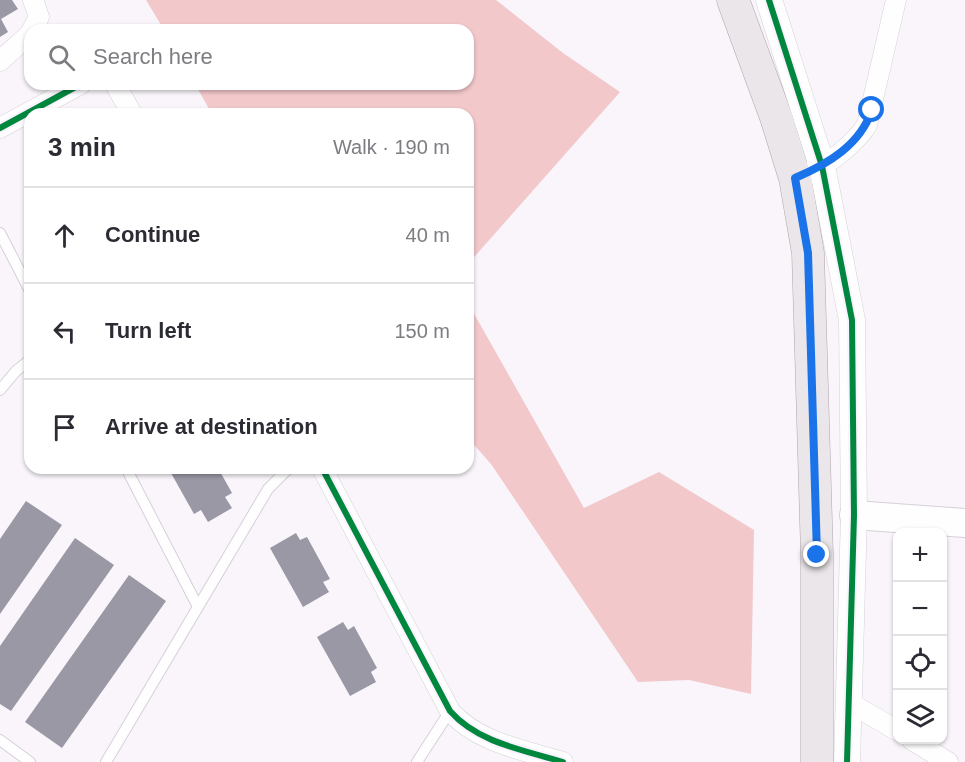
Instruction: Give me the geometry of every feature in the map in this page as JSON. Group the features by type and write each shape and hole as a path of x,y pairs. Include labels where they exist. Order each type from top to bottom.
{"main road":[{"path":"733,0 776,117 809,172 809,264 817,555 817,762"},
{"path":"854,515 965,524"}],"street":[{"path":"33,0 39,17 35,24"},
{"path":"769,0 809,172 852,320 854,515 847,762"},
{"path":"809,172 859,137 867,125 896,0"},
{"path":"0,61 24,39"},
{"path":"37,108 70,90"},
{"path":"118,90 129,108"},
{"path":"0,128 24,115"},
{"path":"325,474 450,711 464,727 478,735 563,762"},
{"path":"850,703 893,729"},
{"path":"919,744 948,762"}],"lane":[{"path":"0,233 24,279"},
{"path":"0,390 24,365"},
{"path":"129,474 197,605"},
{"path":"106,762 197,605 268,489 283,474"},
{"path":"417,762 450,711"},
{"path":"0,740 30,762"}],"shaded area":[{"path":"146,0 496,0 563,53 620,92 474,257 474,108 209,108 198,90 474,90 474,24 160,24"},
{"path":"474,314 584,508 659,472 754,530 751,694 689,680 638,682 491,464 474,445"}],"building":[{"path":"0,0 12,0 18,9 1,19 8,32 0,37"},
{"path":"172,474 221,474 232,493 225,497 232,508 208,522 201,510 194,514"},
{"path":"26,501 62,525 0,614 0,539"},
{"path":"296,533 300,540 307,537 330,579 323,582 329,592 303,607 270,548"},
{"path":"75,538 114,565 11,711 0,704 0,646"},
{"path":"129,575 166,601 62,748 25,722"},
{"path":"343,622 348,630 354,626 377,668 371,672 376,682 350,696 317,637"}],"cycle path":[{"path":"769,0 822,166 852,320 854,515 847,762"},
{"path":"37,108 70,90"},
{"path":"0,128 24,115"},
{"path":"325,474 450,711 461,722 488,738 563,762"}],"route":[{"path":"817,555 808,253 795,178 822,166 859,137 867,125 872,110"}]}
